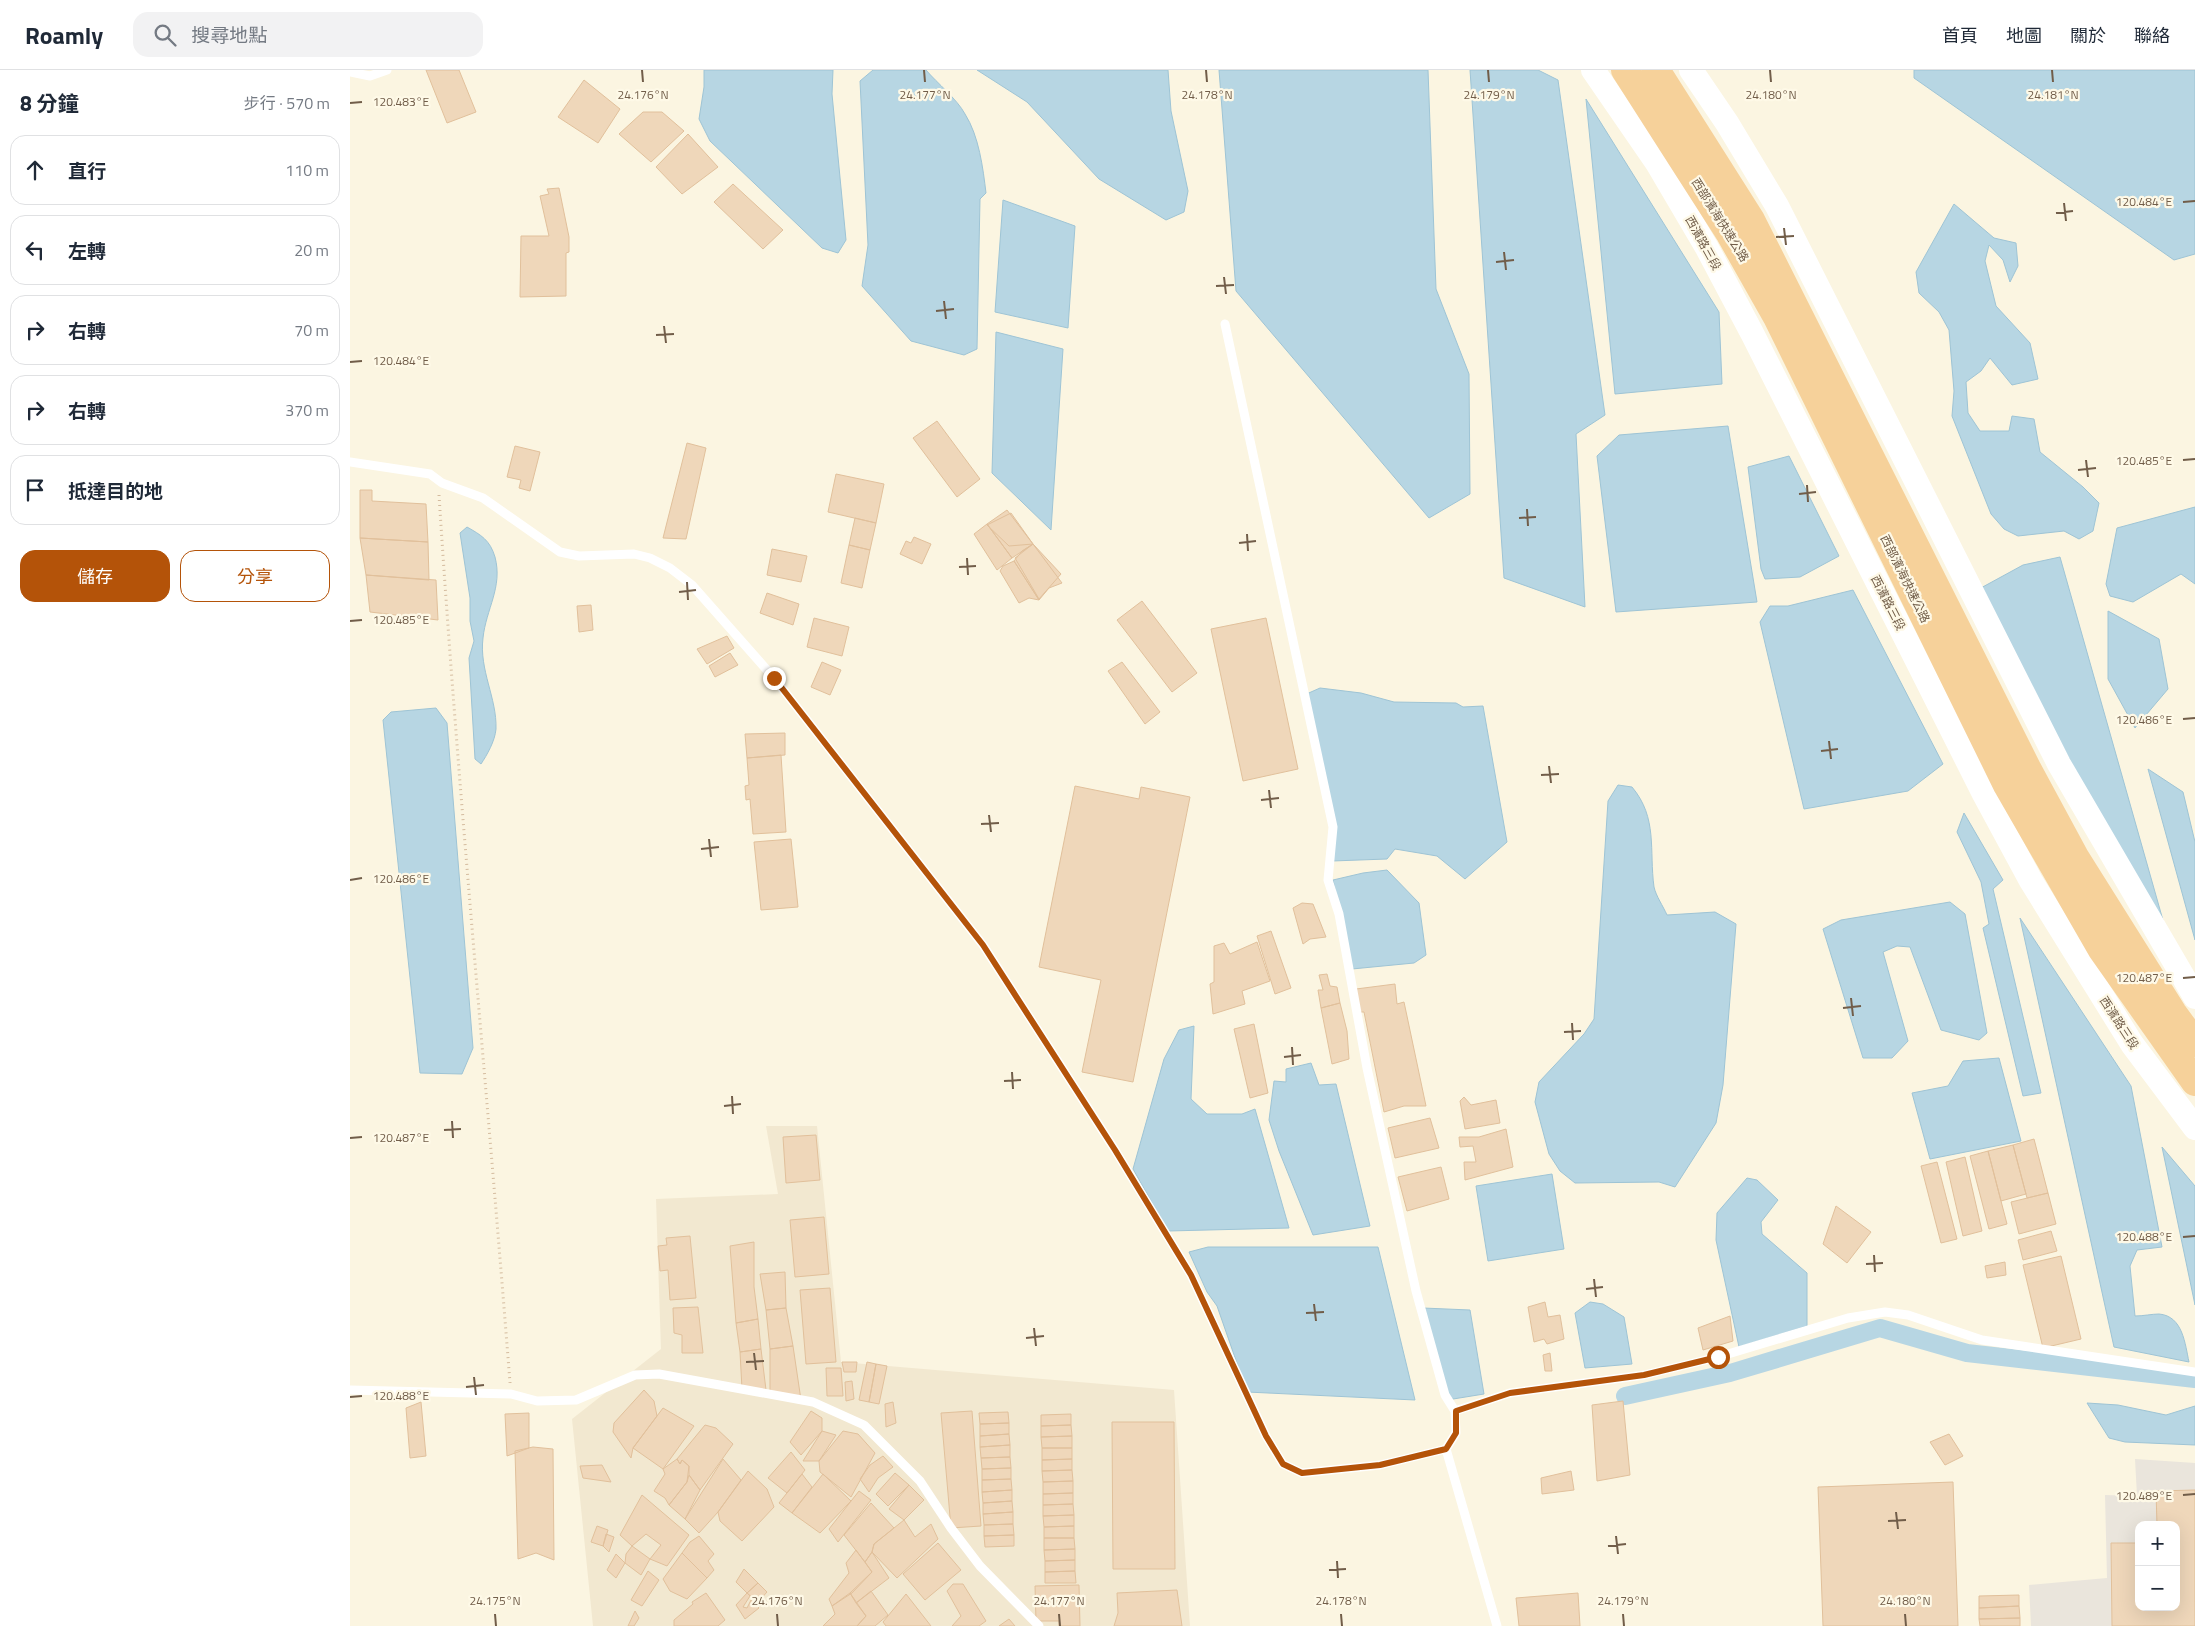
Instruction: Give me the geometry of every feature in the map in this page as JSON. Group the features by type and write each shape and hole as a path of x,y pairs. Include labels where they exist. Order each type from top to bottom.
{"highway":[{"name":"西部濱海快速公路","path":"1625,70 1730,234 1772,309 2007,785 2102,950 2162,1016 2195,1043"},
{"name":"西部濱海快速公路","path":"1656,70 1751,220 2028,770 2162,1016 2195,1082"}],"street":[{"name":"西濱路三段","path":"1593,70 1657,163 1707,248 1753,335 1984,794 2031,881 2132,1044 2195,1128"},
{"path":"1691,70 1727,123 1777,206 2059,764 2195,997"}],"lane":[{"path":"350,72 370,76 388,70"},
{"path":"350,462 430,474 438,480 482,498 560,552 579,556 634,554 650,558 670,568 692,585 774,678 983,945 1115,1150 1191,1275 1266,1436 1283,1464 1302,1473 1380,1465 1446,1449 1456,1433 1456,1411 1445,1396 1416,1291 1367,1068 1339,914 1328,880 1333,827 1225,324"},
{"path":"1456,1411 1510,1393 1644,1375 1718,1357 1848,1318 1885,1312 1908,1314 1982,1340 2195,1372"},
{"path":"350,1390 511,1394 538,1401 576,1400 634,1375 659,1374 813,1402 864,1424 920,1481 951,1528 980,1566 1039,1626"},
{"path":"1446,1449 1497,1626"}],"path":[{"path":"438,480 451,681 486,1077 511,1394"}],"shaded area":[{"path":"766,1126 817,1126 841,1362 1174,1390 1190,1626 593,1626 572,1419 661,1349 656,1199 778,1194"},
{"path":"2135,1459 2195,1463 2195,1626 2031,1626 2029,1585 2107,1578 2105,1495 2137,1496"}],"water":[{"path":"704,70 833,70 832,94 846,240 838,253 822,248 710,141 699,119 704,87"},
{"path":"873,70 926,70 961,108 974,132 982,163 986,193 980,199 977,349 964,355 911,341 862,286 868,245 860,81"},
{"path":"977,70 1168,70 1171,111 1188,191 1184,212 1166,220 1099,179 1027,102"},
{"path":"1219,70 1428,70 1436,289 1469,374 1470,494 1429,518 1236,291"},
{"path":"1470,70 1538,70 1558,80 1605,415 1576,434 1585,607 1504,578"},
{"path":"1914,70 2195,70 2195,254 2174,260 1914,78"},
{"path":"1586,99 1719,312 1722,384 1615,394"},
{"path":"1003,200 1075,226 1068,328 995,312"},
{"path":"1954,204 1994,238 2016,243 2018,266 2010,282 2003,260 1989,245 1985,261 1996,306 2030,343 2038,379 2012,385 1990,358 1981,371 1966,382 1968,413 1980,431 2009,431 2012,416 2034,419 2040,452 2083,487 2099,503 2093,531 2079,539 2064,531 2018,536 2004,529 1991,514 1952,416 1954,391 1949,330 1939,312 1919,293 1916,272"},
{"path":"996,332 1063,349 1051,530 992,473"},
{"path":"1728,426 1757,602 1616,612 1597,456 1619,435"},
{"path":"1789,456 1839,556 1800,577 1765,579 1761,569 1748,467"},
{"path":"2195,507 2195,584 2181,574 2133,602 2110,596 2106,584 2117,528"},
{"path":"467,527 488,542 493,551 497,568 496,588 485,627 482,650 494,706 496,729 492,743 481,764 475,759 469,658 474,641 470,621 470,598 460,533"},
{"path":"2060,557 2172,952 1979,589 2023,565"},
{"path":"1853,590 1943,764 1908,791 1804,809 1760,622 1770,606 1788,606"},
{"path":"2108,611 2159,639 2168,689 2135,728 2108,679"},
{"path":"1320,688 1361,693 1394,702 1456,703 1463,707 1483,706 1507,842 1465,879 1437,856 1395,849 1387,859 1332,861 1333,839 1302,696"},
{"path":"436,708 447,723 473,1048 462,1074 420,1073 383,720 391,712"},
{"path":"2148,769 2183,792 2195,842 2195,940"},
{"path":"1618,785 1632,787 1646,810 1651,835 1654,887 1667,915 1715,912 1736,924 1723,1085 1716,1123 1675,1187 1659,1182 1575,1183 1560,1171 1549,1154 1535,1102 1539,1082 1584,1034 1594,1019 1608,801"},
{"path":"1964,813 2003,880 1993,889 2041,1093 2023,1096 1983,928 1989,924 1981,882 1957,832"},
{"path":"1387,870 1419,903 1426,955 1414,963 1352,969 1333,880"},
{"path":"1950,902 1965,914 1987,1033 1979,1040 1941,1030 1910,947 1897,946 1883,952 1908,1041 1892,1058 1863,1058 1823,929 1841,920"},
{"path":"2020,918 2131,1086 2162,1247 2137,1250 2130,1266 2135,1316 2159,1314 2173,1320 2182,1332 2189,1362 2114,1347"},
{"path":"1194,1026 1191,1099 1207,1114 1242,1114 1255,1109 1289,1228 1168,1231 1133,1169 1164,1059 1179,1030"},
{"path":"1999,1058 2021,1141 1930,1159 1912,1093 1948,1086 1963,1061"},
{"path":"1311,1063 1319,1085 1336,1084 1370,1226 1313,1235 1279,1151 1269,1120 1274,1081 1286,1082 1286,1069"},
{"path":"2162,1147 2195,1186 2195,1305"},
{"path":"1552,1174 1564,1249 1488,1261 1476,1186"},
{"path":"1747,1178 1757,1180 1778,1200 1761,1222 1762,1234 1807,1273 1807,1326 1739,1347 1716,1240 1717,1213"},
{"path":"1208,1247 1378,1247 1415,1400 1247,1392 1217,1306 1207,1292 1189,1252"},
{"path":"1590,1302 1603,1304 1624,1317 1632,1364 1585,1368 1575,1313"},
{"path":"1423,1308 1470,1310 1484,1394 1447,1400"},
{"path":"2087,1403 2118,1405 2166,1415 2195,1406 2195,1445 2125,1442 2109,1438"}],"building":[{"path":"426,70 459,70 476,112 447,123"},
{"path":"584,80 620,109 598,143 558,117"},
{"path":"643,112 662,112 684,131 651,162 619,134"},
{"path":"688,134 718,167 682,194 656,167"},
{"path":"733,184 783,230 763,249 714,202"},
{"path":"559,188 569,237 569,252 566,253 566,296 520,297 521,236 549,236 540,196 549,194 547,189"},
{"path":"937,421 980,479 957,497 913,438"},
{"path":"687,443 706,448 686,539 663,538"},
{"path":"515,446 540,452 530,491 519,488 521,480 507,477"},
{"path":"836,474 884,484 876,523 828,512"},
{"path":"360,490 372,490 372,501 426,504 428,542 360,538"},
{"path":"1007,510 1033,544 1012,558 987,524"},
{"path":"1011,513 1033,544 1009,546 987,525"},
{"path":"855,518 876,523 870,550 849,545"},
{"path":"987,524 1012,558 997,570 974,534"},
{"path":"914,537 931,544 922,564 900,554 906,541 911,543"},
{"path":"360,538 428,542 429,580 366,575"},
{"path":"1033,544 1061,574 1039,599 1015,558"},
{"path":"1033,544 1062,583 1049,588 1039,600 1014,561 1022,551"},
{"path":"849,545 870,550 862,588 841,583"},
{"path":"772,549 807,556 801,582 767,575"},
{"path":"1014,561 1039,600 1029,598 1019,603 1000,571 1003,566"},
{"path":"366,575 436,580 438,620 370,612"},
{"path":"767,593 799,604 793,625 760,613"},
{"path":"1142,601 1197,673 1172,692 1117,620"},
{"path":"591,605 593,630 579,632 577,606"},
{"path":"814,618 849,627 842,656 807,647"},
{"path":"1266,618 1298,769 1243,781 1211,629"},
{"path":"727,636 734,648 707,664 697,649"},
{"path":"730,653 738,665 715,677 709,666"},
{"path":"822,662 841,670 830,695 811,687"},
{"path":"1122,662 1160,712 1145,724 1108,671"},
{"path":"785,733 785,755 747,758 745,734"},
{"path":"781,755 786,832 753,834 750,799 746,800 745,786 749,785 747,758"},
{"path":"1075,786 1139,799 1141,787 1190,797 1133,1082 1082,1072 1101,980 1039,967"},
{"path":"791,839 798,907 761,910 754,842"},
{"path":"1302,903 1313,904 1326,937 1310,939 1303,944 1293,908"},
{"path":"1271,931 1291,988 1275,994 1257,936"},
{"path":"1257,942 1270,981 1242,991 1245,1004 1213,1014 1210,984 1214,982 1214,946 1224,943 1230,954"},
{"path":"1327,974 1330,986 1337,987 1340,1003 1321,1008 1318,990 1323,990 1319,975"},
{"path":"1395,984 1397,1004 1404,1002 1426,1106 1404,1106 1384,1112 1364,1012 1360,1012 1356,989"},
{"path":"1340,1003 1347,1031 1349,1059 1332,1064 1321,1008"},
{"path":"1254,1024 1268,1093 1250,1098 1234,1029"},
{"path":"1464,1097 1471,1105 1496,1100 1500,1123 1465,1129 1460,1101"},
{"path":"1430,1118 1439,1148 1395,1158 1388,1128"},
{"path":"1506,1129 1513,1167 1465,1180 1464,1162 1476,1162 1473,1146 1460,1147 1459,1137 1479,1137"},
{"path":"816,1135 820,1180 786,1183 783,1137"},
{"path":"2034,1139 2048,1193 2027,1198 2013,1145"},
{"path":"2013,1145 2026,1194 2001,1201 1988,1151"},
{"path":"1988,1151 2007,1224 1989,1229 1970,1156"},
{"path":"1965,1157 1982,1231 1963,1236 1946,1162"},
{"path":"1937,1162 1957,1239 1941,1243 1921,1166"},
{"path":"1441,1167 1449,1199 1407,1211 1398,1177"},
{"path":"2048,1193 2056,1224 2019,1234 2011,1202"},
{"path":"1836,1206 1871,1232 1847,1263 1823,1244"},
{"path":"824,1217 829,1274 795,1277 790,1220"},
{"path":"2051,1231 2057,1251 2023,1260 2018,1240"},
{"path":"690,1236 696,1298 670,1300 668,1270 660,1271 658,1246 667,1245 666,1238"},
{"path":"754,1242 754,1287 758,1319 736,1323 730,1246"},
{"path":"2061,1256 2081,1339 2043,1348 2023,1265"},
{"path":"2005,1262 2006,1275 1987,1278 1985,1266"},
{"path":"785,1272 786,1308 766,1310 760,1274"},
{"path":"830,1288 836,1362 806,1364 800,1290"},
{"path":"1545,1302 1548,1317 1560,1315 1564,1339 1547,1344 1544,1339 1534,1342 1528,1307"},
{"path":"698,1307 703,1353 682,1353 682,1335 674,1333 673,1308"},
{"path":"786,1308 793,1346 770,1349 766,1310"},
{"path":"1730,1316 1733,1341 1703,1350 1698,1328"},
{"path":"758,1319 761,1349 740,1352 736,1323"},
{"path":"793,1346 801,1400 770,1394 770,1349"},
{"path":"761,1349 766,1390 742,1389 740,1352"},
{"path":"1550,1353 1552,1371 1545,1371 1543,1355"},
{"path":"842,1362 857,1362 856,1372 844,1372"},
{"path":"867,1362 876,1364 869,1402 859,1400"},
{"path":"876,1364 887,1366 879,1404 869,1402"},
{"path":"826,1368 841,1368 843,1396 827,1396"},
{"path":"852,1381 854,1399 846,1401 845,1382"},
{"path":"644,1390 654,1401 657,1416 633,1448 631,1458 613,1432 614,1423"},
{"path":"1623,1401 1630,1475 1597,1481 1592,1405"},
{"path":"421,1402 426,1456 410,1458 406,1408"},
{"path":"893,1402 896,1423 886,1427 885,1404"},
{"path":"663,1408 694,1426 663,1469 633,1448"},
{"path":"811,1411 822,1418 822,1431 801,1455 790,1442"},
{"path":"972,1411 981,1526 951,1528 941,1413"},
{"path":"1008,1412 1009,1423 980,1424 979,1413"},
{"path":"529,1413 529,1448 507,1456 505,1414"},
{"path":"1071,1414 1071,1425 1041,1426 1041,1415"},
{"path":"1112,1422 1174,1422 1175,1569 1113,1569"},
{"path":"1009,1423 1009,1434 980,1436 980,1424"},
{"path":"705,1425 716,1428 733,1444 700,1490 689,1475 689,1466 682,1460 680,1464 677,1459"},
{"path":"1071,1425 1072,1436 1041,1437 1041,1426"},
{"path":"822,1431 836,1435 819,1461 803,1461"},
{"path":"843,1431 858,1434 875,1453 851,1497 820,1472 819,1461"},
{"path":"1009,1434 1010,1445 980,1447 980,1436"},
{"path":"1949,1434 1963,1456 1945,1465 1930,1442"},
{"path":"1072,1436 1072,1448 1042,1448 1041,1437"},
{"path":"1010,1445 1010,1457 981,1458 980,1447"},
{"path":"533,1447 553,1449 554,1560 536,1553 518,1559 515,1451"},
{"path":"1042,1448 1072,1448 1072,1459 1042,1460"},
{"path":"791,1452 805,1470 787,1493 768,1478"},
{"path":"883,1456 893,1467 878,1478 869,1492 860,1479 870,1465"},
{"path":"1010,1457 1011,1468 982,1469 981,1458"},
{"path":"677,1459 680,1464 682,1460 689,1466 687,1482 669,1505 665,1498 654,1491 665,1474 663,1469"},
{"path":"723,1459 741,1480 718,1512 699,1533 685,1519"},
{"path":"1072,1459 1072,1470 1042,1471 1042,1460"},
{"path":"602,1465 611,1482 583,1478 580,1466"},
{"path":"1011,1468 1011,1479 982,1480 982,1469"},
{"path":"1072,1470 1073,1481 1043,1482 1042,1471"},
{"path":"748,1471 767,1489 774,1507 742,1541 720,1521 718,1512"},
{"path":"1571,1471 1574,1490 1542,1494 1541,1478"},
{"path":"895,1473 909,1485 888,1506 876,1494"},
{"path":"802,1474 812,1487 792,1513 779,1503"},
{"path":"823,1474 851,1501 820,1533 792,1513"},
{"path":"689,1475 700,1490 685,1519 669,1505 687,1482"},
{"path":"1011,1479 1012,1490 982,1492 982,1480"},
{"path":"1073,1481 1073,1493 1043,1494 1043,1482"},
{"path":"1953,1482 1958,1626 1823,1626 1818,1487"},
{"path":"909,1485 924,1500 904,1520 889,1509"},
{"path":"1012,1490 1012,1501 983,1503 982,1492"},
{"path":"2195,1490 2195,1626 2112,1626 2111,1543 2135,1543 2135,1611 2180,1611 2180,1521 2157,1521 2156,1491"},
{"path":"859,1491 871,1500 838,1542 829,1529"},
{"path":"1073,1493 1073,1504 1043,1505 1043,1494"},
{"path":"642,1495 689,1535 667,1566 650,1559 661,1545 646,1534 632,1546 620,1535"},
{"path":"1012,1501 1013,1512 983,1514 983,1503"},
{"path":"871,1503 894,1528 874,1544 872,1552 865,1562 844,1535"},
{"path":"1073,1504 1074,1515 1043,1516 1043,1505"},
{"path":"1013,1512 1013,1524 984,1525 983,1514"},
{"path":"1074,1515 1074,1526 1044,1527 1043,1516"},
{"path":"904,1520 915,1537 931,1524 938,1539 897,1578 872,1552 874,1544"},
{"path":"1013,1524 1014,1535 984,1536 984,1525"},
{"path":"597,1526 608,1530 603,1546 591,1542"},
{"path":"1074,1526 1074,1538 1044,1538 1044,1527"},
{"path":"606,1534 614,1537 609,1552 603,1546"},
{"path":"1014,1535 1014,1546 985,1547 984,1536"},
{"path":"699,1536 714,1554 708,1561 714,1570 707,1578 682,1553 690,1542"},
{"path":"1044,1538 1074,1538 1075,1549 1044,1550"},
{"path":"938,1543 961,1570 925,1600 903,1574"},
{"path":"632,1546 650,1559 641,1575 625,1563 626,1554"},
{"path":"1075,1549 1075,1560 1045,1561 1044,1550"},
{"path":"856,1550 872,1572 852,1593 832,1606 829,1599 849,1573 846,1563"},
{"path":"872,1552 889,1578 856,1603 850,1593 872,1572 865,1562"},
{"path":"682,1553 707,1578 687,1599 670,1591 663,1579"},
{"path":"616,1554 625,1563 616,1578 607,1570"},
{"path":"1075,1560 1075,1571 1045,1572 1045,1561"},
{"path":"744,1569 758,1583 747,1593 736,1582"},
{"path":"648,1571 659,1580 642,1606 631,1600"},
{"path":"1075,1571 1076,1583 1045,1583 1045,1572"},
{"path":"758,1583 767,1592 758,1602 747,1593"},
{"path":"953,1584 963,1584 986,1621 979,1626 952,1626 961,1616 947,1591"},
{"path":"1079,1585 1080,1626 1059,1626 1059,1621 1036,1621 1035,1586"},
{"path":"1177,1590 1182,1626 1114,1626 1118,1613 1117,1593"},
{"path":"871,1591 888,1615 875,1626 857,1626 866,1616 856,1603"},
{"path":"706,1593 725,1620 718,1626 674,1626 674,1620 693,1604 692,1602"},
{"path":"747,1593 750,1596 743,1607 747,1608 751,1600 759,1608 745,1619 736,1605"},
{"path":"850,1593 866,1616 857,1626 823,1626 835,1614 832,1606"},
{"path":"1578,1593 1580,1626 1519,1626 1516,1598"},
{"path":"906,1594 931,1626 886,1626 883,1622"},
{"path":"2019,1595 2019,1606 1979,1608 1979,1596"},
{"path":"2019,1606 2020,1618 1979,1619 1979,1608"},
{"path":"635,1611 639,1618 634,1626 628,1626"},
{"path":"2020,1618 2020,1626 1980,1626 1979,1619"},
{"path":"1009,1619 1015,1626 999,1626"}],"waterway":[{"path":"1625,1396 1730,1373 1880,1328 1967,1353 2195,1379"}],"route":[{"path":"774,678 983,945 1115,1150 1191,1275 1266,1436 1283,1464 1302,1473 1380,1465 1446,1449 1456,1433 1456,1411 1510,1393 1644,1375 1718,1357"}]}
